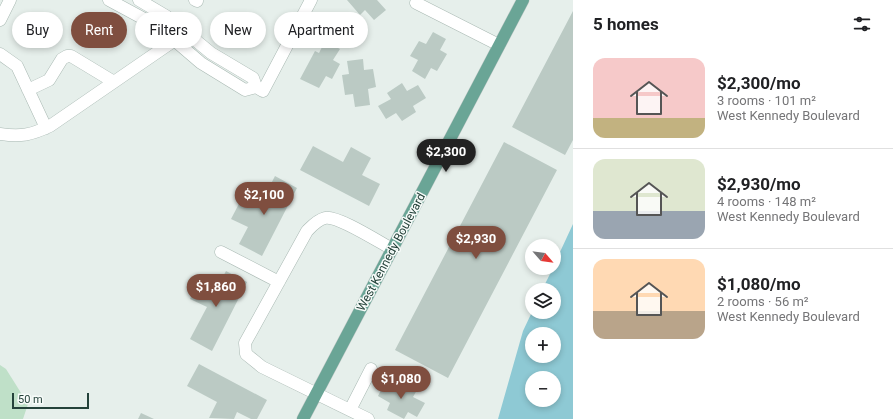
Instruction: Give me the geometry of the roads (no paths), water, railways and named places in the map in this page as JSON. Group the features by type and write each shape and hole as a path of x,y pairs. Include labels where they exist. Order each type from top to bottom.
{"main road":[{"name":"West Kennedy Boulevard","path":"303,419 523,0"}],"street":[{"path":"0,20 10,0"},
{"path":"110,0 135,13"},
{"path":"259,89 311,0"},
{"path":"138,12 142,1 160,12"},
{"path":"416,3 499,45"},
{"path":"202,45 211,53 253,78 259,89"},
{"path":"0,134 12,136 30,135 46,128 163,48"},
{"path":"184,48 201,63 245,90 259,89"},
{"path":"0,54 17,66 46,128"},
{"path":"28,90 49,80 62,59 67,56 71,56 114,82"},
{"path":"368,419 316,395 262,367 246,354 245,343 307,231 314,223 324,218 336,219 392,249"},
{"path":"221,252 279,282"},
{"path":"350,410 371,369"}],"water":[{"path":"573,224 573,419 498,419 523,331 529,319 561,319 561,283 546,283 550,275 561,275 561,250"}]}
